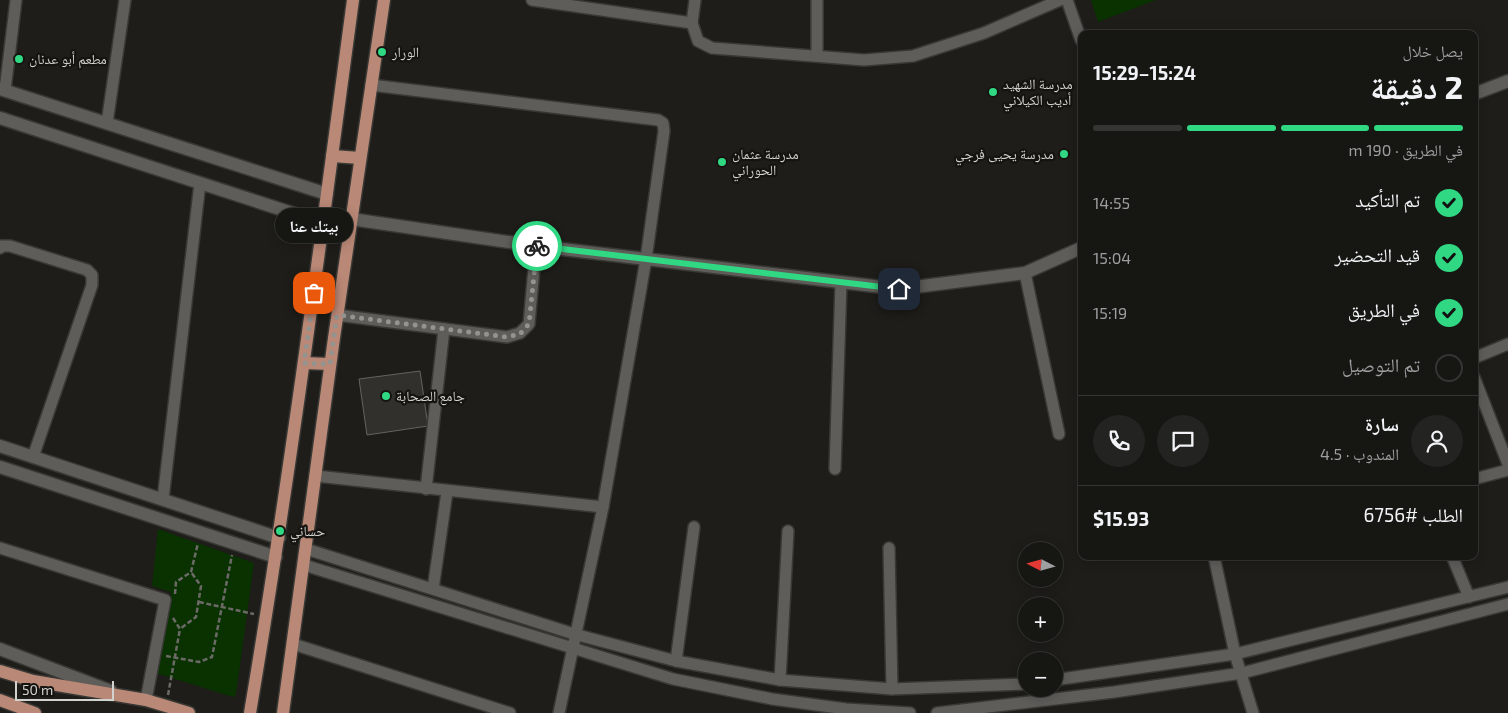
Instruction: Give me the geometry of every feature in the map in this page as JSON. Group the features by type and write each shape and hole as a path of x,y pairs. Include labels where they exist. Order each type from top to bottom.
{"main road":[{"path":"250,713 279,538 328,194 353,0"},
{"path":"283,713 330,364 384,0"},
{"path":"332,156 360,158"},
{"path":"304,363 330,364"},
{"path":"0,671 33,681 146,700 189,713"},
{"path":"0,700 36,713"}],"street":[{"path":"16,0 3,90 328,194"},
{"path":"107,123 125,0"},
{"path":"532,0 692,23"},
{"path":"694,0 692,23 698,41 712,48 864,60 913,56 984,33 1060,0"},
{"path":"817,0 817,56"},
{"path":"1067,0 1078,31"},
{"path":"1478,92 1508,81"},
{"path":"371,86 658,120 663,123 664,132 646,259 603,507 574,634 559,713"},
{"path":"0,118 323,223"},
{"path":"163,499 200,183"},
{"path":"352,219 536,246 899,289 1025,273 1078,249"},
{"path":"0,248 1,246 10,246 88,270 92,275 92,285 33,457"},
{"path":"337,315 507,337 520,334 529,324 536,246"},
{"path":"1025,273 1059,434"},
{"path":"835,469 841,282"},
{"path":"426,489 444,329"},
{"path":"1478,356 1508,344"},
{"path":"1478,387 1508,464"},
{"path":"0,446 279,538"},
{"path":"0,467 276,557"},
{"path":"1478,478 1508,470"},
{"path":"316,476 447,492 603,507"},
{"path":"433,589 447,492"},
{"path":"676,661 694,528"},
{"path":"780,680 788,531"},
{"path":"0,548 165,600 146,700"},
{"path":"889,548 892,689"},
{"path":"306,549 574,634 676,661 780,680 892,689 1018,684"},
{"path":"1215,560 1235,654 1253,713"},
{"path":"1454,560 1468,597"},
{"path":"304,565 571,650 673,679 772,699 846,709 910,713"},
{"path":"1063,679 1235,654 1508,587"},
{"path":"937,713 1114,692 1242,673 1508,604"},
{"path":"293,644 510,713"},
{"path":"0,650 125,696"}],"path":[{"path":"174,598 176,582 191,572 200,532"},
{"path":"155,654 199,662 212,657 234,544"},
{"path":"166,706 180,629 196,617 199,602 201,586 191,572"},
{"path":"199,602 266,617"},
{"path":"171,614 180,629"}],"green space":[{"path":"1091,0 1156,0 1098,22"},
{"path":"158,529 254,563 236,694 233,697 156,673 171,592 152,586"}],"building":[{"path":"420,371 428,426 367,435 359,379"}],"way so far":[{"path":"314,293 304,363 330,364 337,315 507,337 520,334 529,324 537,246"}],"place":[{"name":"الورار","path":"382,52"},
{"name":"مطعم أبو عدنان","path":"19,59"},
{"name":"مدرسة الشهيد أديب الكيلاني","path":"993,92"},
{"name":"مدرسة يحيى فرجي","path":"1064,154"},
{"name":"مدرسة عثمان الحوراني","path":"722,162"},
{"name":"بيتك عنا","path":"314,293"},
{"name":"جامع الصحابة","path":"386,396"},
{"name":"حساني","path":"280,531"}],"route":[{"path":"537,246 899,289"}]}
